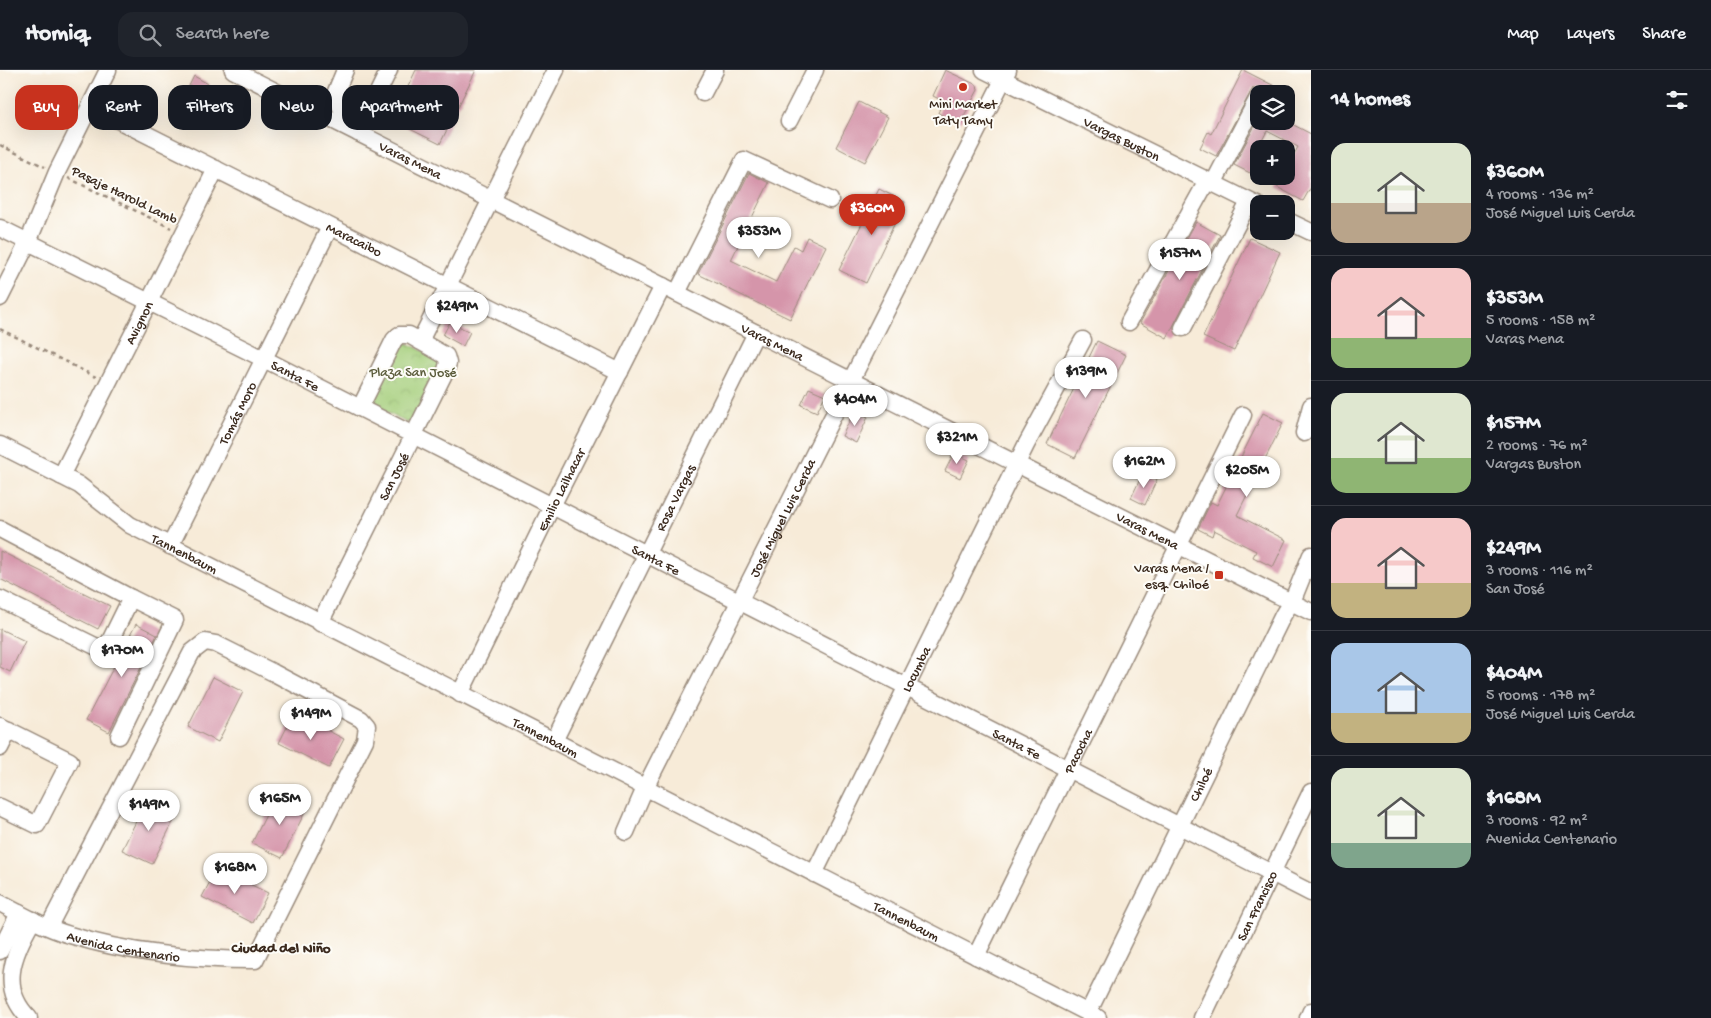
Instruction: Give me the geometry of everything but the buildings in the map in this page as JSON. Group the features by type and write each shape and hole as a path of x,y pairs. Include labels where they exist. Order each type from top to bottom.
{"street":[{"path":"100,85 108,70"},
{"name":"Varas Mena","path":"233,70 1311,612"},
{"path":"339,123 343,112 335,94 345,70"},
{"path":"358,133 389,70"},
{"path":"420,341 556,70"},
{"path":"703,93 715,70"},
{"path":"789,121 815,70"},
{"name":"Vargas Buston","path":"984,70 1005,75 1250,202"},
{"name":"José Miguel Luis Cerda","path":"626,832 645,788 1005,75"},
{"path":"0,298 28,242 51,170 88,109"},
{"path":"1129,322 1250,111"},
{"name":"Maracaibo","path":"137,130 620,372"},
{"name":"Emilio Lailhacar","path":"460,694 620,372 670,290 744,160 830,200"},
{"name":"Avignon","path":"61,476 216,170"},
{"path":"1183,328 1250,211"},
{"path":"1295,224 1311,232"},
{"name":"Tomás Moro","path":"170,546 330,227"},
{"name":"Santa Fe","path":"0,228 264,359 1311,892"},
{"name":"Rosa Vargas","path":"554,741 756,333"},
{"name":"San José","path":"320,623 448,365 444,355 405,334 396,338 360,408"},
{"name":"Locumba","path":"814,874 1017,464 1083,340"},
{"path":"1304,433 1311,406"},
{"name":"Pacocha","path":"976,956 1243,415"},
{"name":"Tannenbaum","path":"0,445 88,491 122,521 1093,1016"},
{"path":"0,529 175,620 120,736"},
{"name":"Chiloé","path":"1093,1016 1180,826 1280,620 1291,602 1311,555"},
{"path":"0,599 105,650 131,598"},
{"name":"Avenida Centenario","path":"0,903 26,916 48,926 69,935 130,948 220,960 255,960 365,740 367,726 360,719 274,673 216,644 205,642 192,652 48,926"},
{"path":"0,748 5,728 70,761 36,826 0,807"},
{"name":"San Francisco","path":"1202,1018 1311,792"},
{"path":"0,951 26,916"},
{"path":"26,916 2,982 4,992 14,1009 29,1018"}],"path":[{"name":"Pasaje Harold Lamb","path":"0,145 184,234"},
{"path":"0,329 108,383"}],"green space":[{"name":"Plaza San José","path":"406,342 438,359 441,365 412,421 407,423 375,406 372,400 401,343"}],"place":[{"name":"Mini Market Taty Tamy","path":"963,87"},
{"name":"Varas Mena / esq. Chiloé","path":"1219,575"}],"district":[{"name":"Ciudad del Niño","path":"281,947"}]}
